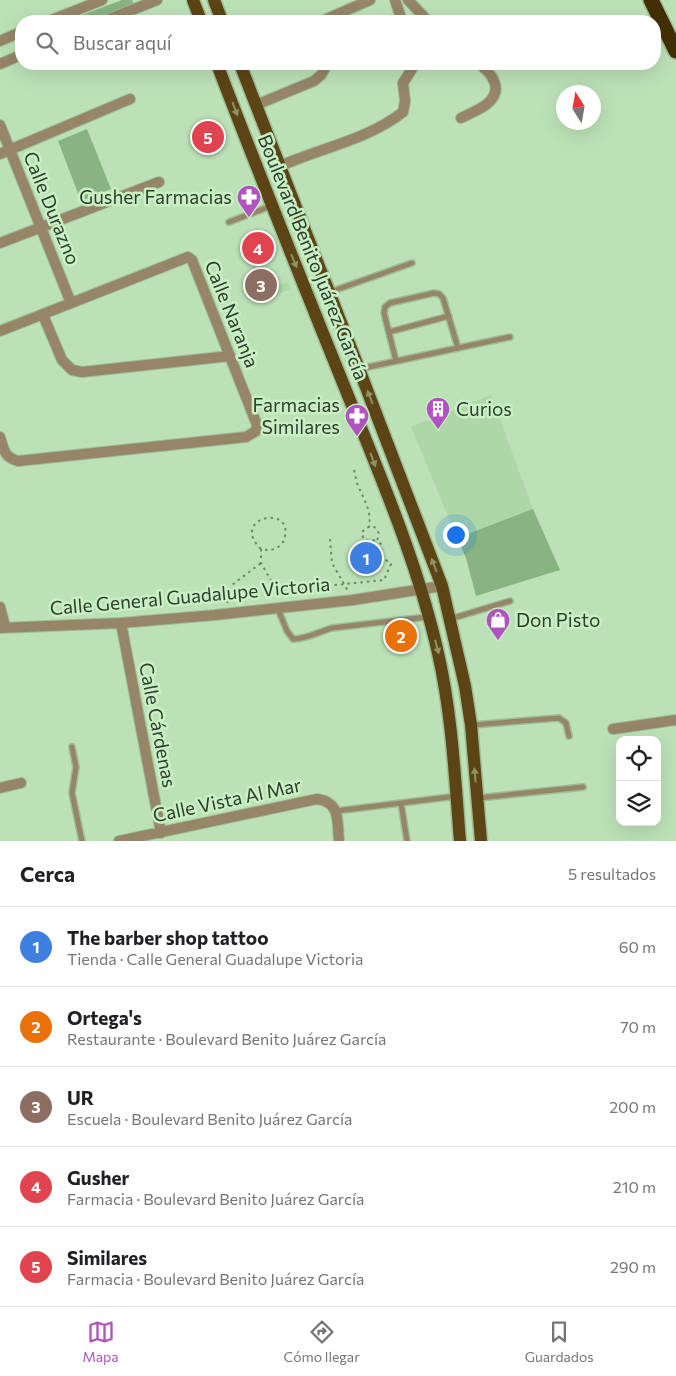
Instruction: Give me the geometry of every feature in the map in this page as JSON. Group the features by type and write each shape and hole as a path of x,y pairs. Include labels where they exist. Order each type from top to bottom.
{"highway":[{"path":"651,0 658,15"},
{"path":"656,0 673,45"},
{"path":"661,20 673,45"}],"main road":[{"path":"193,0 199,15"},
{"path":"214,0 220,15"},
{"name":"Boulevard Benito Juárez García","path":"219,70 271,206 365,439 421,590 438,653 448,711 460,841"},
{"name":"Boulevard Benito Juárez García","path":"242,70 360,369 442,586 465,686 471,725 481,841"}],"street":[{"path":"64,15 102,0"},
{"path":"115,15 135,4 157,0"},
{"path":"336,15 370,0"},
{"path":"395,0 400,15"},
{"path":"408,0 422,15"},
{"path":"0,41 15,35"},
{"path":"0,64 15,58"},
{"path":"256,105 314,81 324,70"},
{"path":"280,166 373,131 403,112 405,101 403,83 411,70"},
{"path":"461,118 487,104 495,94 492,74 487,70"},
{"path":"5,152 130,100"},
{"name":"Calle Durazno","path":"0,125 5,152 40,228 71,303"},
{"path":"0,243 159,182"},
{"name":"Calle Naranja","path":"0,331 188,257 192,260 256,420 256,431 246,437 18,461 9,459 0,437"},
{"path":"43,315 62,360 72,370 82,372 230,356"},
{"name":"Calle General Guadalupe Victoria","path":"3,627 121,623 214,615 353,600 442,586"},
{"path":"0,607 3,627"},
{"name":"Calle Cárdenas","path":"121,623 161,833"},
{"path":"613,729 676,720"},
{"path":"0,788 21,783"},
{"name":"Calle Vista Al Mar","path":"119,841 317,799 326,800 336,811"},
{"path":"336,811 339,841"}],"lane":[{"path":"229,222 271,206"},
{"path":"329,292 412,263"},
{"path":"396,361 384,310 387,304 436,293 442,296 458,348"},
{"path":"389,332 449,316"},
{"path":"360,369 510,337"},
{"path":"450,619 510,601"},
{"path":"278,608 287,631 293,639 305,639 317,632 332,628 428,616"},
{"path":"471,725 560,718 566,723 569,736"},
{"path":"72,747 76,767 72,793 82,841"},
{"path":"477,798 583,787"},
{"path":"336,811 457,796"},
{"path":"401,803 407,841"}],"path":[{"path":"354,470 371,517 369,527 362,532 363,538 367,541 377,540"},
{"path":"261,549 273,550 283,543 286,531 283,524 273,517 266,517 255,523 252,529 254,540 261,549 261,563 277,591 384,580 391,564 382,557 381,544 377,540"},
{"path":"369,527 378,530 377,540"},
{"path":"330,539 332,563 353,600"},
{"path":"214,615 226,606 232,585 261,563"}],"shaded area":[{"path":"122,0 132,0 134,5 115,15 82,15"},
{"path":"87,129 111,189 81,201 58,141"},
{"path":"261,268 270,289 287,282 290,289 260,302 249,274"},
{"path":"491,395 533,509 457,538 411,427"},
{"path":"533,509 560,570 476,596 466,558 457,538"}],"place":[{"name":"Similares","path":"208,137"},
{"name":"Gusher Farmacias","path":"249,218"},
{"name":"Gusher","path":"258,248"},
{"name":"UR","path":"261,285"},
{"name":"Curios","path":"438,430"},
{"name":"Farmacias Similares","path":"357,437"},
{"name":"The barber shop tattoo","path":"366,558"},
{"name":"Ortega's","path":"401,636"},
{"name":"Don Pisto","path":"498,641"}]}
